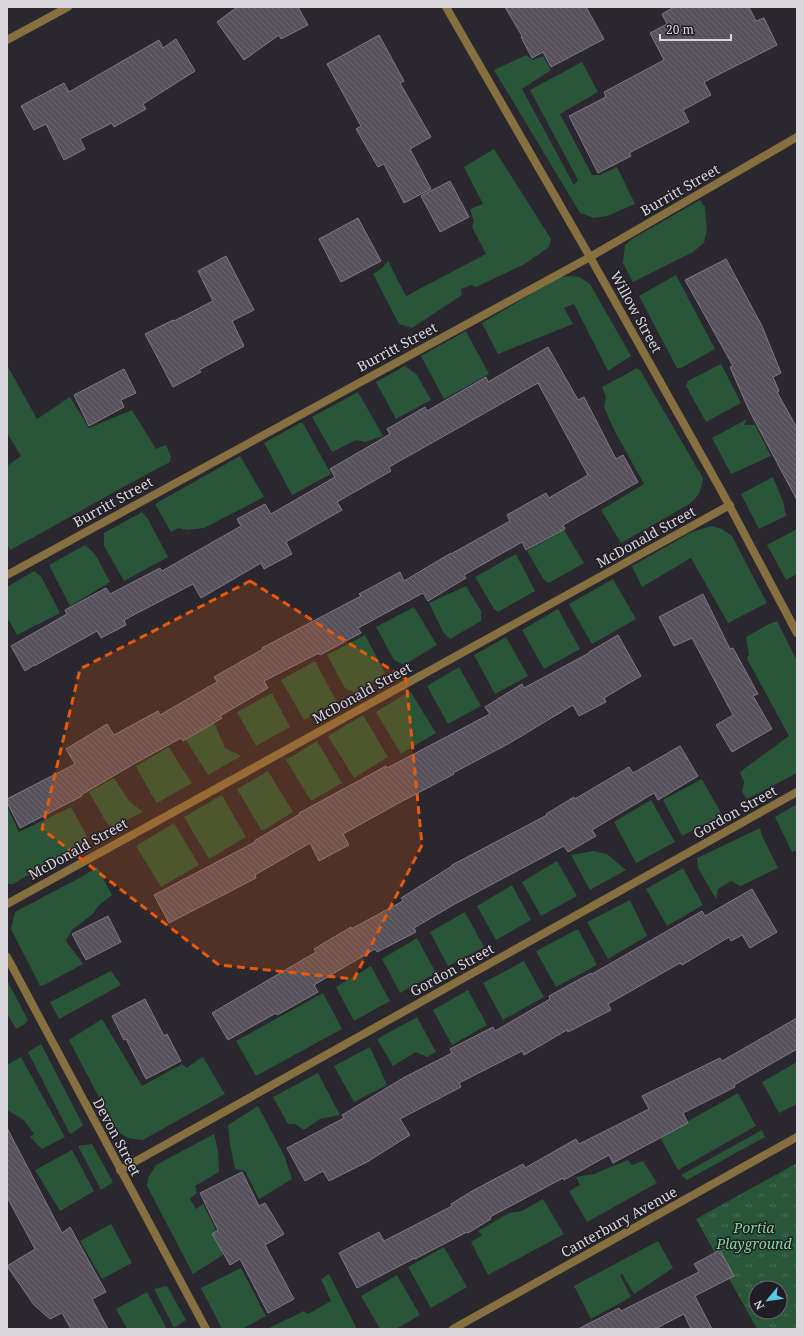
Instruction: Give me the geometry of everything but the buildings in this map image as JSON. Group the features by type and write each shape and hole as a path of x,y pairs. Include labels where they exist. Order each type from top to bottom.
{"street":[{"path":"7,40 68,7"},
{"name":"Willow Street","path":"446,7 590,257 730,505 797,633"},
{"name":"Burritt Street","path":"7,575 590,257 797,137"},
{"name":"McDonald Street","path":"7,904 730,505"},
{"name":"Gordon Street","path":"120,1170 797,792"},
{"name":"Devon Street","path":"7,957 206,1329"},
{"name":"Canterbury Avenue","path":"453,1329 797,1137"}],"highlighted area":[{"path":"250,581 406,679 422,845 354,979 219,965 42,829 80,669"}],"green space":[{"path":"526,55 533,60 543,56 551,70 522,89 574,185 578,180 530,90 582,62 598,92 560,114 592,175 600,175 617,167 635,204 607,216 594,218 580,213 494,70"},
{"path":"494,149 551,239 549,247 525,264 476,287 471,285 461,289 462,295 412,328 399,324 373,274 382,268 388,261 406,296 486,254 472,227 474,221 470,209 483,204 464,167"},
{"path":"700,200 705,207 707,230 704,243 693,252 633,282 623,263 625,245 632,239"},
{"path":"676,275 715,349 681,368 677,368 639,296"},
{"path":"560,277 579,277 590,284 631,356 608,371 574,304 564,308 573,324 498,354 482,323"},
{"path":"466,331 489,374 444,399 421,356"},
{"path":"721,364 741,403 706,422 686,386 688,381"},
{"path":"7,365 37,419 70,397 89,428 132,410 156,449 166,445 171,457 170,462 10,550 7,544 7,466 21,456 7,433"},
{"path":"405,366 417,375 431,400 396,419 376,382"},
{"path":"637,368 640,370 703,478 699,493 688,505 621,543 601,510 644,484 614,430 604,407 606,397 602,387"},
{"path":"358,392 383,436 365,442 356,440 332,452 312,417"},
{"path":"747,419 744,425 755,425 771,456 731,474 712,438"},
{"path":"300,423 303,423 331,474 292,495 264,443"},
{"path":"240,456 264,497 204,528 187,530 178,528 171,532 155,504"},
{"path":"773,477 783,501 786,516 759,529 741,494"},
{"path":"142,512 148,519 168,557 124,581 104,546 104,533"},
{"path":"711,526 722,529 732,536 767,603 728,623 691,558 642,587 632,566 692,532"},
{"path":"797,529 797,574 786,580 767,545"},
{"path":"564,530 584,563 549,583 544,580 527,551"},
{"path":"85,545 95,554 110,582 70,606 49,565"},
{"path":"516,554 535,591 498,612 494,609 475,577"},
{"path":"34,571 41,576 60,613 17,635 7,617 7,587"},
{"path":"613,579 636,619 592,644 569,604"},
{"path":"466,586 481,611 481,621 450,639 443,632 429,603"},
{"path":"414,607 437,645 404,665 394,660 376,627"},
{"path":"558,609 580,649 544,669 522,630"},
{"path":"777,621 797,661 797,773 747,799 742,792 744,782 740,772 789,736 747,659 749,654 746,637"},
{"path":"365,635 385,673 355,693 345,688 327,655"},
{"path":"506,637 528,676 495,694 474,655"},
{"path":"315,661 337,702 304,720 281,680"},
{"path":"459,667 481,706 448,724 427,686"},
{"path":"410,691 436,733 401,754 376,712"},
{"path":"272,693 290,727 256,746 237,712"},
{"path":"363,715 388,757 354,778 328,736"},
{"path":"214,722 225,748 241,756 208,775 186,740"},
{"path":"317,741 342,783 311,801 286,760"},
{"path":"169,747 192,783 157,803 136,766"},
{"path":"268,771 293,812 262,831 237,789"},
{"path":"114,778 129,801 143,812 112,828 106,822 89,792"},
{"path":"702,779 722,815 682,836 663,800"},
{"path":"222,795 246,837 209,859 184,817"},
{"path":"651,800 675,842 636,863 614,822"},
{"path":"797,804 797,850 792,852 775,817"},
{"path":"7,806 19,832 71,807 88,840 13,884 7,884"},
{"path":"174,823 199,865 161,887 136,846"},
{"path":"760,828 763,838 778,868 741,886 731,881 718,889 716,899 698,868 697,858"},
{"path":"593,851 607,854 626,870 590,890 571,855"},
{"path":"557,861 577,896 541,916 522,882"},
{"path":"97,867 112,895 98,906 93,914 72,930 66,941 83,964 40,986 11,929 15,912"},
{"path":"683,868 703,905 667,926 646,889"},
{"path":"512,885 531,920 496,940 477,906"},
{"path":"630,900 647,936 608,959 587,922"},
{"path":"465,912 484,947 448,966 430,932"},
{"path":"578,929 597,965 556,987 536,951"},
{"path":"417,938 436,973 400,993 382,959"},
{"path":"524,961 544,997 503,1020 483,983"},
{"path":"371,966 390,1001 354,1021 336,987"},
{"path":"111,971 121,985 59,1019 50,1002"},
{"path":"7,980 28,1020 25,1024 16,1029 7,1013"},
{"path":"468,990 487,1025 452,1045 433,1010"},
{"path":"323,993 342,1029 256,1076 236,1041"},
{"path":"417,1017 436,1052 427,1057 416,1052 393,1066 377,1039"},
{"path":"102,1019 142,1086 182,1064 187,1068 203,1057 225,1094 143,1140 124,1136 115,1128 69,1040"},
{"path":"41,1044 83,1125 70,1134 28,1052"},
{"path":"370,1047 387,1085 354,1102 334,1066"},
{"path":"21,1057 65,1137 42,1149 30,1137 34,1134 24,1120 7,1110 7,1065"},
{"path":"797,1062 797,1104 779,1113 762,1082"},
{"path":"318,1073 340,1115 320,1119 304,1130 295,1124 288,1124 273,1097"},
{"path":"738,1093 756,1126 678,1170 660,1137"},
{"path":"258,1106 284,1155 292,1179 259,1199 245,1171 235,1169 228,1125"},
{"path":"762,1130 765,1137 687,1180 681,1175"},
{"path":"214,1134 218,1150 219,1172 195,1186 197,1193 190,1199 196,1209 203,1204 214,1225 223,1255 193,1274 147,1186 148,1178 156,1165"},
{"path":"92,1144 113,1182 101,1190 78,1146"},
{"path":"72,1150 94,1191 60,1211 35,1170"},
{"path":"628,1160 632,1165 643,1161 657,1183 587,1222 569,1191 580,1185 576,1177 594,1174"},
{"name":"Portia Playground","path":"797,1163 797,1329 757,1329 752,1320 788,1320 788,1280 748,1280 748,1313 696,1219"},
{"path":"543,1199 564,1234 488,1275 471,1242 482,1235 478,1231 509,1213 522,1211"},
{"path":"111,1224 132,1263 102,1279 80,1241"},
{"path":"658,1241 673,1268 634,1294 622,1274 620,1275 631,1297 591,1319 574,1286"},
{"path":"444,1247 467,1287 431,1308 408,1267"},
{"path":"241,1268 266,1316 242,1329 222,1329 201,1288"},
{"path":"329,1274 357,1329 267,1329 304,1311 308,1314 331,1301 321,1279"},
{"path":"397,1275 420,1315 396,1329 380,1329 361,1296"},
{"path":"167,1286 186,1320 174,1328 154,1289"},
{"path":"147,1292 167,1329 127,1329 116,1309"}]}
